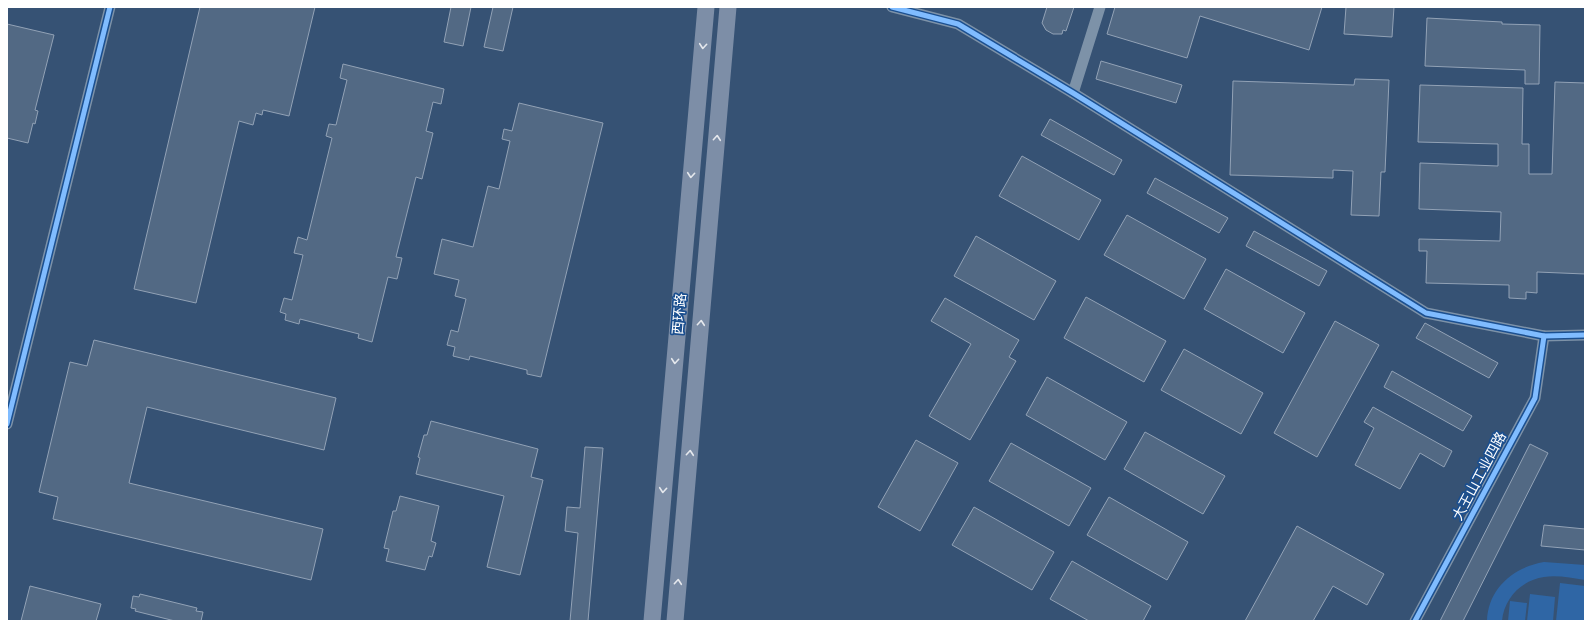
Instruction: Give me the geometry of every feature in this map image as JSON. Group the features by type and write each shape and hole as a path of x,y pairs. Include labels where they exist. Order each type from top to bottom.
{"main road":[{"name":"西环路","path":"652,621 706,7"},
{"name":"西环路","path":"675,621 728,7"}],"street":[{"path":"7,424 110,7"},
{"path":"892,7 958,24 1073,93 1426,313 1544,336 1585,335"},
{"path":"1073,93 1100,7"},
{"name":"大王山工业四路","path":"1415,621 1535,398 1544,336"}],"shaded area":[{"path":"1544,562 1585,565 1585,580 1549,576 1528,582 1510,598 1503,613 1502,621 1487,621 1492,599 1505,581 1513,574 1523,569"},
{"path":"1560,583 1585,586 1585,621 1556,621"},
{"path":"1530,594 1555,597 1553,621 1527,621"},
{"path":"1510,601 1527,603 1525,621 1508,621"}],"building":[{"path":"200,7 315,7 289,116 263,110 262,115 256,113 253,125 239,121 196,303 134,289"},
{"path":"451,7 471,7 463,46 444,42"},
{"path":"493,7 513,7 503,51 484,47"},
{"path":"1047,7 1074,7 1066,31 1063,30 1062,34 1053,34 1046,30 1042,23"},
{"path":"1115,7 1322,7 1309,50 1200,16 1187,58 1107,34"},
{"path":"1346,7 1394,7 1392,37 1344,34"},
{"path":"1427,18 1502,22 1502,24 1540,25 1539,84 1525,84 1525,70 1425,66"},
{"path":"7,24 54,35 35,110 38,111 35,124 33,123 28,143 7,138"},
{"path":"1101,61 1182,85 1176,103 1096,79"},
{"path":"343,64 444,89 441,104 433,102 426,131 433,133 422,179 416,177 396,257 402,258 397,279 388,277 372,342 358,338 359,334 300,319 299,324 285,320 286,314 280,312 284,298 292,300 303,255 294,253 298,237 307,240 332,138 326,136 329,124 336,125 347,80 340,78"},
{"path":"1355,79 1389,80 1385,172 1381,172 1379,216 1351,215 1353,171 1333,170 1333,178 1230,175 1233,81 1354,85"},
{"path":"1555,82 1585,83 1585,274 1537,272 1537,293 1526,292 1526,299 1509,298 1509,285 1426,283 1427,251 1419,251 1419,239 1500,241 1501,212 1419,209 1420,163 1498,166 1498,144 1418,142 1420,85 1523,88 1522,144 1529,144 1529,174 1552,174"},
{"path":"519,103 603,123 541,377 527,374 527,370 470,356 469,360 453,356 455,347 447,345 451,330 458,332 466,299 455,296 459,280 434,274 442,239 473,247 488,186 499,189 510,141 502,139 504,129 512,131"},
{"path":"1050,119 1122,160 1114,175 1041,135"},
{"path":"1022,156 1101,200 1079,240 999,196"},
{"path":"1155,178 1228,218 1219,233 1147,193"},
{"path":"1127,215 1206,259 1184,299 1104,255"},
{"path":"1254,231 1327,271 1319,286 1246,246"},
{"path":"976,236 1056,281 1034,320 954,276"},
{"path":"1226,269 1305,313 1283,353 1204,309"},
{"path":"1086,297 1166,341 1144,382 1064,338"},
{"path":"945,298 1019,340 1009,357 1016,361 970,440 929,416 971,344 931,321"},
{"path":"1335,321 1379,345 1317,457 1274,433"},
{"path":"1425,323 1498,363 1489,378 1416,338"},
{"path":"94,340 336,398 324,450 147,407 129,483 323,529 311,580 53,519 58,497 39,492 70,362 87,366"},
{"path":"1184,349 1263,393 1241,434 1161,390"},
{"path":"1392,371 1472,416 1463,431 1384,387"},
{"path":"1047,377 1127,422 1105,460 1026,415"},
{"path":"1373,407 1452,451 1444,467 1420,453 1400,489 1355,465 1374,428 1364,422"},
{"path":"431,421 538,449 531,477 543,480 520,575 487,567 504,496 416,474 420,458 418,457 424,435 427,435"},
{"path":"1145,432 1225,476 1203,514 1124,469"},
{"path":"916,440 958,463 920,531 878,507"},
{"path":"1011,443 1091,488 1069,526 989,481"},
{"path":"1530,444 1548,453 1463,621 1440,621"},
{"path":"585,447 603,448 588,621 570,621 578,533 565,531 567,507 580,508"},
{"path":"400,496 439,506 431,541 436,543 432,557 429,556 425,570 386,561 389,549 384,548 393,511 396,511"},
{"path":"1109,497 1188,542 1167,580 1087,535"},
{"path":"974,507 1054,552 1032,590 952,545"},
{"path":"1544,525 1585,529 1585,550 1541,546"},
{"path":"1297,526 1384,574 1367,605 1333,586 1313,621 1245,621"},
{"path":"1072,561 1151,606 1143,621 1089,621 1050,599"},
{"path":"30,586 101,604 96,621 21,621"},
{"path":"140,594 197,608 196,611 203,612 201,621 175,621 135,611 136,609 131,608 133,596 139,597"}],"cycle path":[{"path":"7,424 110,7"},
{"path":"892,7 958,24 1073,93 1426,313 1544,336 1585,335"},
{"path":"1415,621 1535,398 1544,336"}]}
